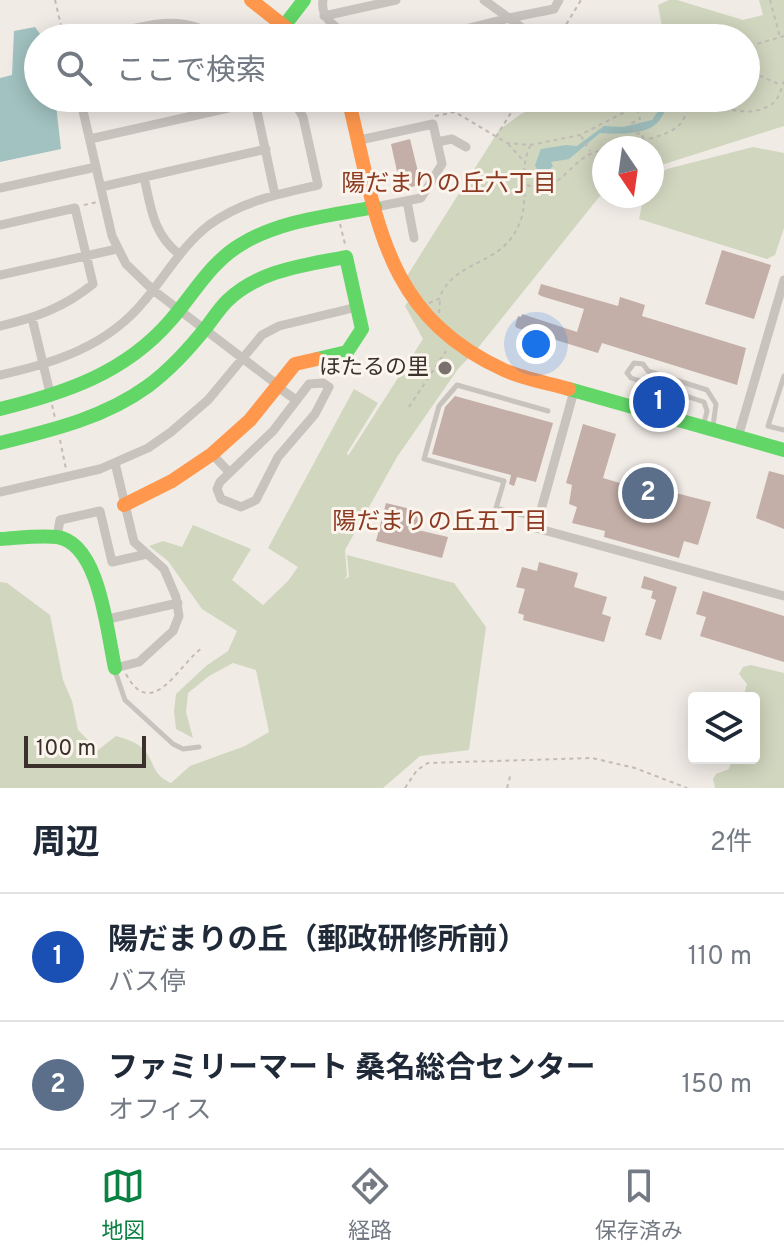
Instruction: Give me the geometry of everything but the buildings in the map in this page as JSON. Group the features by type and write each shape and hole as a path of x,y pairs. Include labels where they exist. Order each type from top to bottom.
{"street":[{"path":"251,0 281,24"},
{"path":"286,24 304,0"},
{"path":"323,0 324,16 333,24"},
{"path":"324,16 396,0"},
{"path":"484,0 517,24"},
{"path":"485,24 554,9 559,0"},
{"path":"160,24 186,24"},
{"path":"83,112 117,249 132,272 296,400"},
{"path":"90,139 205,112"},
{"path":"258,112 275,195"},
{"path":"0,375 69,356 113,329 138,309 179,254 201,232 227,214 253,201 318,185 300,112"},
{"path":"352,112 392,267 412,300 434,326 457,345 491,365 784,450"},
{"path":"0,409 51,400 120,366 154,338 207,272 244,242 281,228 421,198 442,164 433,124 360,140"},
{"path":"437,142 452,139 466,147"},
{"path":"101,187 266,149"},
{"path":"0,188 96,167"},
{"path":"144,177 156,228 167,245 179,254"},
{"path":"407,201 414,238"},
{"path":"0,225 75,208 93,284 69,301 32,318 0,326"},
{"path":"0,275 117,249"},
{"path":"0,443 58,429 98,415 140,392 175,363 227,301 258,279 346,257 362,329 347,352 295,364 250,420 212,454 172,481 124,505"},
{"path":"738,437 784,280"},
{"path":"0,492 68,477 115,463 148,448 208,400 257,339 279,326 357,307"},
{"path":"32,318 51,400"},
{"path":"323,383 329,387 315,414 278,457 253,503 241,507 221,499 218,485 229,472 264,441 309,384 323,383"},
{"path":"574,391 536,528 784,596"},
{"path":"212,454 229,472"},
{"path":"0,539 57,537 70,541 89,559 118,667 139,662 173,631 179,616 178,603 164,569 134,542 115,463"},
{"path":"57,537 60,520 100,511 112,562 147,554"},
{"path":"104,620 178,603"}],"lane":[{"path":"643,364 648,371 707,390 716,404 708,429 704,402 631,378 627,373 630,366 643,364"},
{"path":"784,376 768,426 784,430"},
{"path":"538,519 496,508 504,481 424,459 439,406 457,385 548,411"},
{"path":"118,667 120,690 130,705 173,744 183,749 199,747"}],"path":[{"path":"55,0 61,24"},
{"path":"566,24 581,0"},
{"path":"760,43 782,36 770,0"},
{"path":"760,76 782,86"},
{"path":"760,107 771,104 784,81"},
{"path":"435,116 455,112 507,143 523,160"},
{"path":"496,137 511,112"},
{"path":"507,143 530,145 580,135 626,112"},
{"path":"638,112 640,119 632,123 635,134 642,133 643,136"},
{"path":"660,136 679,127 687,112"},
{"path":"526,184 538,188 548,186 570,172 591,152 580,135"},
{"path":"439,320 439,299 444,285 454,275 485,259 508,242 524,216 526,184 523,160 530,145"},
{"path":"75,208 99,202"},
{"path":"340,224 346,257"},
{"path":"425,305 439,299"},
{"path":"409,407 449,346"},
{"path":"51,400 68,477"},
{"path":"118,667 135,687 150,694 163,688 202,648"},
{"path":"405,788 417,770 428,763 592,758 635,768 687,788"},
{"path":"507,788 511,773"}],"green space":[{"path":"669,0 743,20 763,15 759,0 784,0 784,126 664,164 664,136 592,136 592,206 458,369 397,457 345,550 347,576 344,579 349,577 347,555 454,583 486,627 469,750 420,756 383,788 0,788 0,582 7,583 50,615 63,680 72,701 78,730 98,750 116,736 132,742 146,752 158,774 171,783 190,766 245,746 269,732 256,670 233,663 209,676 188,693 186,712 193,738 176,729 176,694 206,666 228,651 237,631 202,609 168,561 149,546 163,541 182,547 193,525 251,549 232,580 263,605 288,581 298,567 268,548 354,389 378,403 348,456 423,339 405,306 415,292 407,276 499,130 521,114 760,112 760,24 661,24 658,5"},
{"path":"753,147 784,153 784,228 775,255 767,259 639,219 641,208 664,208 664,171"},
{"path":"751,665 784,673 784,788 715,788 713,779 716,774 729,769 730,764 760,764 760,692 745,692 747,684 739,674 743,667"}],"water":[{"path":"24,29 24,112 57,112 61,149 0,162 0,78 12,75 14,31"},
{"path":"657,112 664,112 651,128 592,136 592,140 569,159 551,162 553,166 546,173 538,172 535,165 541,149 577,146 604,126 623,127 652,120"}],"traffic: fast":[{"path":"286,24 304,0"},
{"path":"0,409 70,388 134,354 170,321 220,261 240,245 272,230 306,220 375,207"},
{"path":"0,443 77,422 114,407 165,373 224,304 253,282 283,270 346,257 362,329 347,352 317,359"},
{"path":"569,389 784,450"},
{"path":"0,539 57,537 72,543 83,555 99,592 115,668"}],"traffic: slow":[{"path":"251,0 281,24"},
{"path":"351,112 378,221 391,257 408,290 432,320 463,347 504,370 569,389"},
{"path":"124,505 172,481 212,454 250,420 295,364 317,359"}],"place":[{"name":"ほたるの里","path":"445,368"},
{"name":"陽だまりの丘（郵政研修所前）","path":"659,402"},
{"name":"ファミリーマート 桑名総合センター","path":"648,493"}],"district":[{"name":"陽だまりの丘六丁目","path":"449,185"},
{"name":"陽だまりの丘五丁目","path":"440,523"}]}
